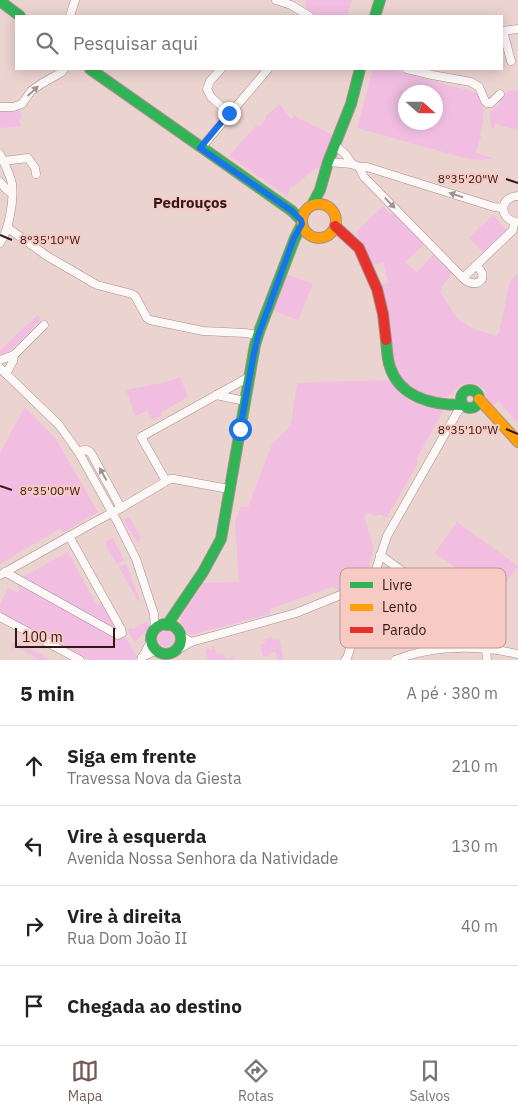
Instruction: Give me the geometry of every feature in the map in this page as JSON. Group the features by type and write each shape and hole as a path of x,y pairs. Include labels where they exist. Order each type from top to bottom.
{"street":[{"path":"10,0 26,15"},
{"path":"70,15 75,0"},
{"path":"276,0 291,5 308,15"},
{"path":"299,9 303,0"},
{"path":"375,15 380,0"},
{"path":"0,1 19,15"},
{"path":"503,31 518,29"},
{"path":"503,34 511,61"},
{"path":"0,108 22,104 32,91 63,70"},
{"path":"91,70 292,211 305,215 323,204 328,206"},
{"path":"220,70 210,81 207,89 211,97 229,113"},
{"path":"200,148 267,70"},
{"path":"166,655 181,642 172,628 175,614 195,586 220,543 258,336 294,238 320,190 328,162 351,104 360,70"},
{"path":"411,70 472,82 479,87 487,103 492,103 500,94"},
{"path":"335,145 463,278 472,284 482,278 482,272 476,266"},
{"path":"0,243 8,228 12,193 12,184 2,157 28,158 35,168 36,174"},
{"path":"328,162 367,167 494,207 503,208"},
{"path":"0,182 12,193"},
{"path":"320,190 336,220 334,230 328,236"},
{"path":"463,278 513,230 516,222 505,216 503,208 506,200 518,196"},
{"path":"305,215 306,232 309,235"},
{"path":"335,226 359,248 377,289 383,314 389,366 400,384 422,400 440,403 456,399 468,408 478,403"},
{"path":"8,228 47,256 97,285 132,294 150,320 203,331 245,333 258,336"},
{"path":"294,238 309,235 318,238 328,236 347,238"},
{"path":"0,360 14,354 44,324"},
{"path":"14,354 13,360 2,370 59,425 79,453 136,559 154,614 152,644 166,655"},
{"path":"166,481 141,436 249,377"},
{"path":"376,568 387,536 458,411 466,391 472,390 477,393 478,403 491,412 518,442"},
{"path":"216,395 245,401"},
{"path":"79,453 82,450 91,453 121,508"},
{"path":"3,574 166,481 174,479 230,489"},
{"path":"3,574 118,635 120,634 122,632 121,628 68,536"},
{"path":"380,555 398,568"},
{"path":"141,658 166,655 191,642 296,613 340,595"},
{"path":"154,614 191,642"},
{"path":"0,617 80,660"},
{"path":"141,658 159,626 172,628"},
{"path":"395,660 414,654 458,648 518,654"},
{"path":"486,650 487,660"}],"shaded area":[{"path":"306,0 352,0 347,15 314,15 306,7"},
{"path":"373,70 395,70 478,93 483,108 483,119 476,153 493,158 480,160 465,158 357,128"},
{"path":"510,90 518,90 518,130 495,124 494,128 492,128 490,111 499,106 500,96"},
{"path":"280,104 291,119 295,115 301,120 334,136 321,169 316,168 290,189 287,196 229,156 257,125 259,126 266,116"},
{"path":"19,108 22,118 19,120 21,126 0,128 0,109"},
{"path":"383,206 390,214 395,214 424,245 405,262 417,272 433,255 453,274 442,286 440,292 458,319 472,328 496,336 499,333 510,281 518,273 518,423 498,401 493,405 487,399 485,390 477,384 466,383 458,387 452,394 436,399 424,397 400,378 393,366 380,286 388,283 384,263 370,265 356,232"},
{"path":"493,215 506,230 483,252 469,238"},
{"path":"286,274 313,284 298,320 272,310"},
{"path":"38,315 41,319 27,334 10,350 0,355 0,350"},
{"path":"180,377 188,397 162,412 162,415 153,421 147,411 135,416 126,390 171,381"},
{"path":"388,380 410,401 423,406 441,409 443,412 417,458 418,463 387,517 369,513 364,515 374,549 368,568 340,568 340,589 337,590 334,586 270,609 270,614 191,635 181,623 180,618 202,586 200,583 239,582 235,523 241,506 248,507 272,444 291,425 297,383"},
{"path":"25,407 56,439 98,512 63,533 61,528 0,564 0,453"},
{"path":"129,516 141,539 137,542 123,520"},
{"path":"457,522 518,566 506,583 506,568 456,568 435,553"},
{"path":"113,538 124,560 117,564 105,542"},
{"path":"68,552 97,605 102,603 114,623 113,627 122,631 137,656 135,660 90,660 0,612 0,604 8,588 18,593 20,589 17,588 23,577"},
{"path":"126,564 140,601 138,601 119,567"},
{"path":"147,621 150,628 135,643 127,630 131,628 132,630"},
{"path":"166,631 172,633 174,639 172,645 166,647 160,645 158,639 160,633"},
{"path":"272,637 273,640 279,639 284,660 278,660 275,652 263,657 260,645 265,643 264,639"},
{"path":"14,641 51,660 40,660 15,646 13,650 11,647"},
{"path":"212,646 214,646 217,654 223,653 226,659 234,656 235,660 208,660 205,650 213,649"}],"traffic: fast":[{"path":"375,15 380,0"},
{"path":"0,1 19,15"},
{"path":"91,70 292,211 301,220"},
{"path":"312,205 320,190 328,162 351,104 360,70"},
{"path":"167,625 203,572 221,539 255,345 302,224"},
{"path":"386,340 390,367 395,378 410,393 430,401 462,405"},
{"path":"466,390 474,390 479,395 479,399 477,406 466,408 461,403 461,395 466,390"},
{"path":"166,624 172,625 180,633 181,639 180,645 172,653 166,654 160,653 152,645 151,639 152,633 160,625 166,624"}],"traffic: slow":[{"path":"319,204 326,205 331,209 335,214 336,221 335,228 331,233 326,237 319,238 312,237 307,233 303,228 302,221 303,214 307,209 312,205 319,204"},
{"path":"479,399 518,442"}],"traffic: jam":[{"path":"335,226 359,248 377,289 383,314 386,340"}],"district":[{"name":"Pedrouços","path":"190,203"}],"route":[{"path":"229,113 200,148 292,211 301,220 302,224 294,238 260,328 240,429"}]}
